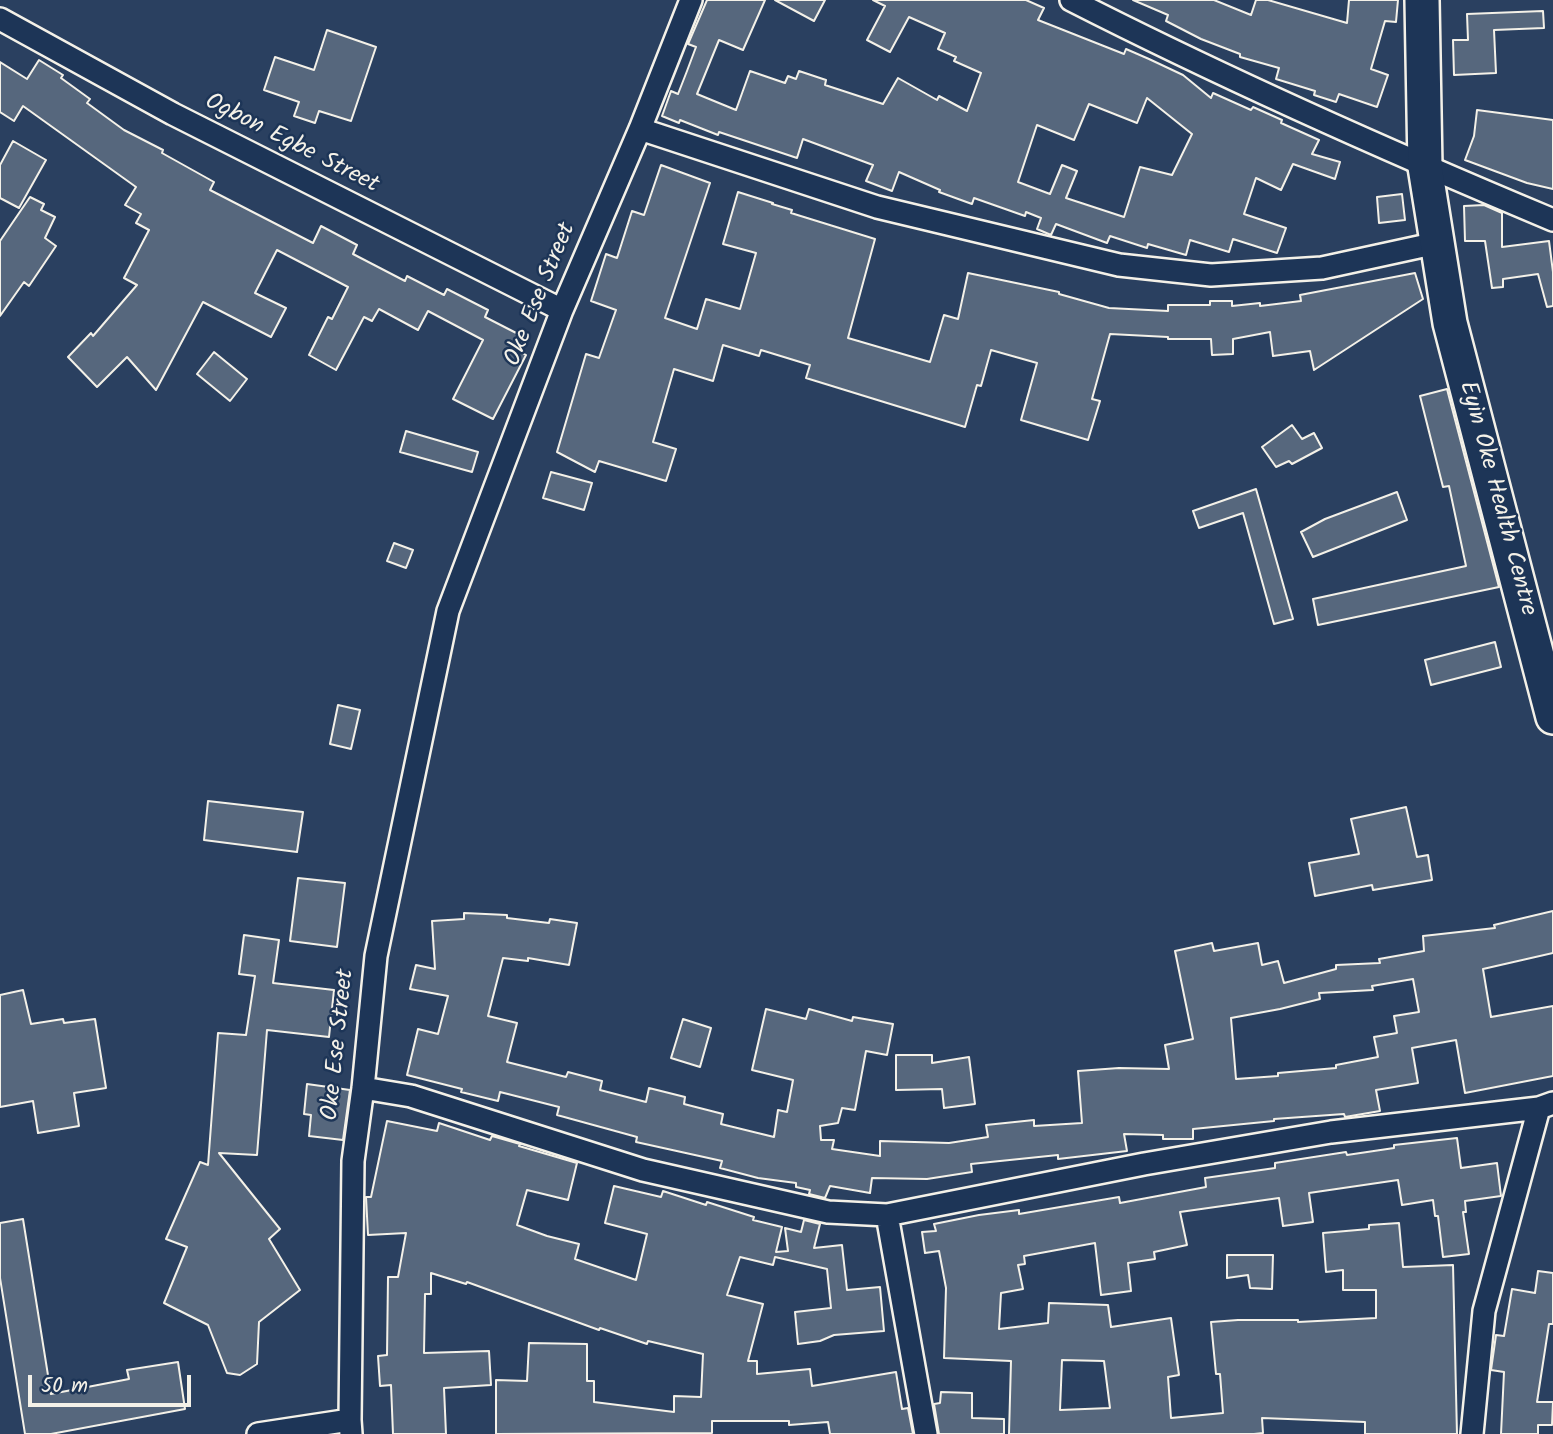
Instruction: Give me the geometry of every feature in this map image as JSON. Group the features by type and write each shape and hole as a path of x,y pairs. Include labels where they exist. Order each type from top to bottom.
{"main road":[{"name":"Eyin Oke Health Centre","path":"1422,0 1425,167 1450,323 1553,717"}],"street":[{"name":"Oke Ese Street","path":"351,1427 353,1161 376,956 448,611 562,310 640,129 691,0"},
{"path":"1071,0 1136,33 1425,167 1553,220"},
{"name":"Ogbon Egbe Street","path":"0,19 185,120 562,310"},
{"path":"640,129 877,206 1119,265 1211,275 1238,274 1322,268 1438,250"},
{"path":"363,1088 411,1096 643,1170 828,1212 887,1215 1144,1164 1331,1132 1546,1105 1484,1311 1472,1434"},
{"path":"887,1215 926,1434"},
{"path":"258,1434 351,1427"}],"building":[{"path":"707,0 765,0 743,50 719,40 697,94 736,110 750,71 785,83 788,76 796,79 799,71 826,80 825,85 883,104 898,78 937,100 939,96 967,111 981,73 954,61 956,57 938,49 945,33 909,17 890,52 867,40 885,6 873,0 1026,0 1044,8 1038,20 1124,54 1126,49 1149,59 1183,75 1211,98 1213,93 1282,120 1281,123 1319,140 1312,154 1340,162 1335,179 1293,164 1281,190 1256,178 1244,214 1286,228 1277,253 1233,239 1229,252 1190,240 1186,255 1148,244 1147,248 1110,236 1107,243 1056,224 1051,235 1037,229 1041,218 1026,212 1025,216 974,198 972,204 939,192 940,190 899,172 892,191 866,181 873,165 803,139 797,158 662,116 671,91 678,94 696,47 688,44","holes":["1147,98 1192,134 1172,175 1140,167 1124,217 1066,198 1077,171 1062,165 1050,194 1018,182 1037,125 1074,140 1089,104 1137,123"]},
{"path":"775,0 825,0 814,21"},
{"path":"1133,0 1214,0 1251,15 1256,0 1268,0 1347,23 1349,0 1398,0 1396,22 1385,21 1371,69 1388,75 1377,107 1339,94 1336,102 1314,95 1315,91 1276,79 1279,68 1240,57 1240,54 1201,39 1166,21 1168,15"},
{"path":"1543,11 1544,28 1494,30 1496,73 1454,75 1453,40 1468,40 1467,14"},
{"path":"327,30 376,47 351,121 319,111 315,123 294,116 299,102 264,90 275,57 314,70"},
{"path":"39,60 63,75 61,78 90,99 87,103 124,130 163,150 162,153 214,182 210,190 313,243 321,226 357,245 353,254 405,281 407,276 444,295 447,289 488,310 485,317 524,337 517,350 526,355 493,419 453,399 483,340 428,311 418,330 379,309 372,321 364,317 336,370 309,355 328,317 332,319 348,287 277,250 255,293 286,308 271,337 203,302 156,390 127,357 97,387 68,357 91,333 93,336 137,285 124,278 149,230 136,223 141,214 125,205 136,187 23,106 14,121 0,112 0,62 27,79"},
{"path":"1477,110 1553,120 1553,189 1527,183 1465,160 1474,136"},
{"path":"13,141 46,160 19,208 0,198 0,165"},
{"path":"661,165 710,183 665,318 697,329 706,299 740,309 756,253 723,244 738,192 792,210 791,213 875,239 848,338 930,362 944,315 958,319 968,273 1059,292 1109,308 1168,311 1168,305 1210,305 1210,301 1232,301 1232,306 1260,303 1260,306 1301,301 1300,295 1415,273 1423,299 1314,370 1310,351 1273,356 1270,332 1233,339 1233,354 1212,355 1211,339 1168,339 1110,334 1092,399 1100,401 1088,440 1021,420 1037,363 991,350 965,427 806,378 810,365 761,350 759,356 723,345 713,381 674,369 653,442 676,449 666,481 599,461 595,472 557,452 586,354 599,358 616,310 591,301 606,254 617,258 632,211 644,215"},
{"path":"1402,194 1405,220 1379,223 1377,197"},
{"path":"30,197 44,204 41,210 55,217 45,238 56,246 29,286 24,282 0,316 0,241"},
{"path":"1484,205 1502,213 1502,247 1549,241 1553,306 1547,307 1538,274 1503,279 1503,287 1492,288 1485,241 1465,241 1464,206"},
{"path":"214,352 247,379 230,401 197,374"},
{"path":"1447,389 1499,587 1318,625 1313,599 1466,566 1449,486 1443,487 1420,396"},
{"path":"1292,425 1302,439 1314,433 1322,448 1292,464 1289,461 1276,467 1262,447"},
{"path":"406,431 478,452 472,472 400,452"},
{"path":"551,472 592,483 584,510 543,498"},
{"path":"1256,489 1293,619 1274,624 1243,513 1199,528 1193,511"},
{"path":"1397,492 1407,520 1313,557 1301,532 1325,519"},
{"path":"394,543 413,550 406,568 387,561"},
{"path":"1495,642 1501,667 1431,685 1425,660"},
{"path":"338,705 360,710 351,749 330,744"},
{"path":"208,801 303,812 297,852 204,840"},
{"path":"1406,807 1417,857 1428,855 1432,880 1373,890 1372,885 1315,896 1309,863 1359,854 1351,819"},
{"path":"298,878 345,883 337,947 290,941"},
{"path":"1553,911 1553,953 1483,969 1491,1017 1553,1006 1553,1076 1465,1093 1456,1040 1412,1048 1418,1083 1376,1090 1380,1111 1345,1117 1344,1114 1274,1119 1193,1129 1193,1139 1163,1139 1163,1135 1124,1134 1127,1151 1058,1159 1058,1155 971,1164 972,1172 927,1179 872,1178 870,1193 830,1186 825,1198 809,1194 810,1190 796,1187 796,1183 758,1178 720,1168 722,1161 636,1142 637,1137 557,1115 559,1107 500,1092 498,1101 407,1075 418,1029 438,1034 448,996 410,989 416,965 435,969 432,921 464,919 464,913 507,915 507,918 549,923 550,919 577,923 569,965 528,958 528,961 503,958 488,1016 517,1023 507,1062 566,1077 568,1072 602,1081 600,1090 646,1102 649,1088 685,1097 684,1104 723,1114 721,1124 774,1137 778,1110 787,1112 793,1080 752,1070 766,1009 806,1019 809,1009 852,1021 853,1017 893,1024 887,1055 866,1051 855,1110 842,1108 838,1123 820,1126 821,1140 834,1140 832,1149 880,1156 880,1141 949,1143 988,1137 986,1125 1034,1120 1034,1126 1082,1123 1078,1071 1169,1069 1165,1045 1193,1039 1175,951 1212,943 1214,951 1258,943 1262,965 1278,961 1284,983 1336,969 1336,965 1380,963 1379,959 1424,951 1423,936 1495,928 1494,925","holes":["1413,979 1419,1012 1394,1016 1397,1033 1374,1037 1378,1057 1336,1065 1336,1068 1236,1079 1231,1018 1320,999 1319,993 1373,990 1372,986"]},
{"path":"244,935 279,940 273,983 334,990 329,1037 267,1030 257,1155 219,1153 280,1229 269,1239 300,1290 259,1322 257,1364 240,1375 227,1373 208,1325 164,1303 187,1247 166,1239 200,1162 208,1165 218,1033 246,1035 255,976 239,974"},
{"path":"23,990 31,1024 63,1019 64,1023 95,1019 106,1088 74,1093 79,1126 38,1133 33,1101 0,1107 0,995"},
{"path":"683,1019 711,1028 700,1067 671,1058"},
{"path":"896,1055 932,1055 932,1063 969,1057 975,1104 944,1108 942,1089 896,1090"},
{"path":"307,1084 350,1090 343,1140 309,1136 311,1115 304,1114"},
{"path":"387,1121 437,1131 439,1123 490,1140 492,1136 520,1144 519,1146 577,1163 568,1200 527,1190 517,1225 579,1244 575,1259 636,1280 647,1234 605,1223 614,1186 661,1197 663,1191 706,1205 707,1202 754,1217 753,1220 782,1227 776,1252 788,1251 785,1228 801,1232 804,1220 820,1224 814,1248 842,1245 847,1290 880,1287 884,1331 834,1335 820,1341 798,1344 795,1312 831,1308 827,1269 775,1257 773,1265 740,1257 727,1295 763,1304 748,1361 757,1361 757,1374 810,1369 812,1386 896,1372 902,1409 908,1408 913,1434 830,1434 828,1422 789,1425 789,1421 712,1421 712,1433 496,1434 496,1380 527,1381 529,1343 587,1344 587,1381 594,1381 594,1402 674,1412 674,1396 701,1397 703,1354 648,1341 647,1344 600,1328 599,1330 467,1282 466,1284 431,1273 431,1294 425,1294 424,1353 489,1351 491,1385 444,1388 446,1434 393,1434 391,1385 380,1386 378,1356 387,1355 388,1277 398,1277 406,1233 368,1235 366,1197 371,1197"},
{"path":"1457,1138 1461,1168 1497,1163 1501,1196 1465,1201 1466,1212 1463,1212 1469,1254 1443,1257 1438,1216 1435,1216 1433,1200 1402,1205 1398,1180 1309,1193 1313,1222 1283,1226 1279,1198 1180,1212 1187,1245 1154,1252 1155,1259 1128,1263 1131,1291 1101,1295 1095,1243 1024,1256 1025,1264 1018,1265 1023,1289 1001,1293 999,1329 1048,1323 1049,1303 1108,1305 1111,1327 1171,1318 1179,1375 1168,1377 1171,1418 1223,1413 1220,1374 1216,1374 1211,1322 1298,1322 1376,1318 1376,1290 1343,1290 1343,1270 1326,1272 1323,1233 1399,1223 1403,1267 1453,1265 1457,1434 1365,1434 1365,1422 1262,1418 1263,1433 1254,1434 1009,1434 1011,1361 944,1358 946,1288 939,1251 925,1253 922,1232 936,1231 934,1224 979,1215 1019,1210 1019,1214 1119,1197 1120,1203 1206,1187 1205,1178 1275,1168 1275,1163 1394,1148 1394,1145","holes":["1062,1360 1104,1361 1110,1408 1060,1410"]},
{"path":"23,1219 51,1394 129,1379 127,1370 178,1362 185,1409 51,1434 25,1434 0,1278 0,1223"},
{"path":"1227,1255 1273,1255 1272,1289 1250,1288 1248,1275 1227,1278"},
{"path":"1538,1271 1553,1273 1553,1324 1549,1324 1537,1402 1553,1402 1552,1425 1538,1425 1538,1434 1501,1434 1504,1372 1491,1370 1496,1335 1504,1336 1512,1289 1535,1293"},
{"path":"941,1392 972,1393 972,1418 1004,1419 1004,1434 939,1434 934,1404 940,1403"}]}
